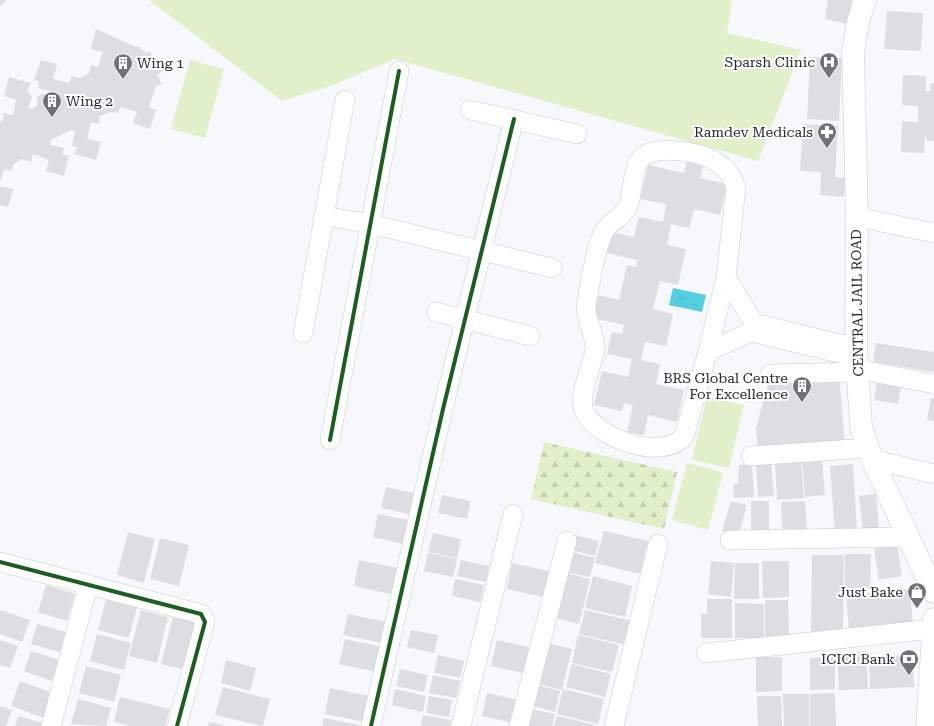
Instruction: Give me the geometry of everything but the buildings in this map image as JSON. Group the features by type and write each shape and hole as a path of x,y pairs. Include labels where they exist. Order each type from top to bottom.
{"main road":[{"name":"CENTRAL JAIL ROAD","path":"865,0 858,22 853,52 857,361 860,426 870,453 934,592"},
{"path":"927,726 934,624"}],"street":[{"path":"330,440 399,71"},
{"path":"303,333 345,100"},
{"path":"470,110 577,134"},
{"path":"371,726 465,320 514,119"},
{"path":"680,150 705,156 720,163 733,179 736,188 726,277 708,351 684,437 680,440 651,448 622,442 592,423 584,411 583,395 596,345 586,314 586,306 601,237 609,225 627,209 639,160 649,153 680,150"},
{"path":"324,216 371,224 552,268"},
{"path":"856,217 934,233"},
{"path":"726,277 752,328"},
{"path":"436,312 530,336"},
{"path":"708,351 752,328 934,384"},
{"path":"770,374 857,361"},
{"path":"751,456 870,453 934,474"},
{"path":"461,726 513,514"},
{"path":"730,540 908,537"},
{"path":"519,726 567,541"},
{"path":"614,726 658,544"},
{"path":"0,562 201,614 206,622 178,726"},
{"path":"51,726 88,586"},
{"path":"706,653 934,624"}],"green space":[{"path":"149,0 732,0 727,33 801,50 758,161 395,59 330,86 282,101"},
{"path":"190,60 224,69 205,138 171,129"},
{"path":"707,396 744,405 729,468 692,460"},
{"path":"544,442 677,472 664,529 531,499"},
{"path":"687,463 723,472 708,530 672,520"}],"water":[{"path":"673,288 706,295 702,312 669,305"}],"cycle path":[{"path":"330,440 399,71"},
{"path":"371,726 443,409 514,119"},
{"path":"0,562 201,614 205,622 177,726"}],"place":[{"name":"Sparsh Clinic","path":"829,79"},
{"name":"Wing 1","path":"123,80"},
{"name":"Wing 2","path":"52,118"},
{"name":"Ramdev Medicals","path":"827,149"},
{"name":"BRS Global Centre For Excellence","path":"802,403"},
{"name":"Just Bake","path":"917,609"},
{"name":"ICICI Bank","path":"909,676"}]}
